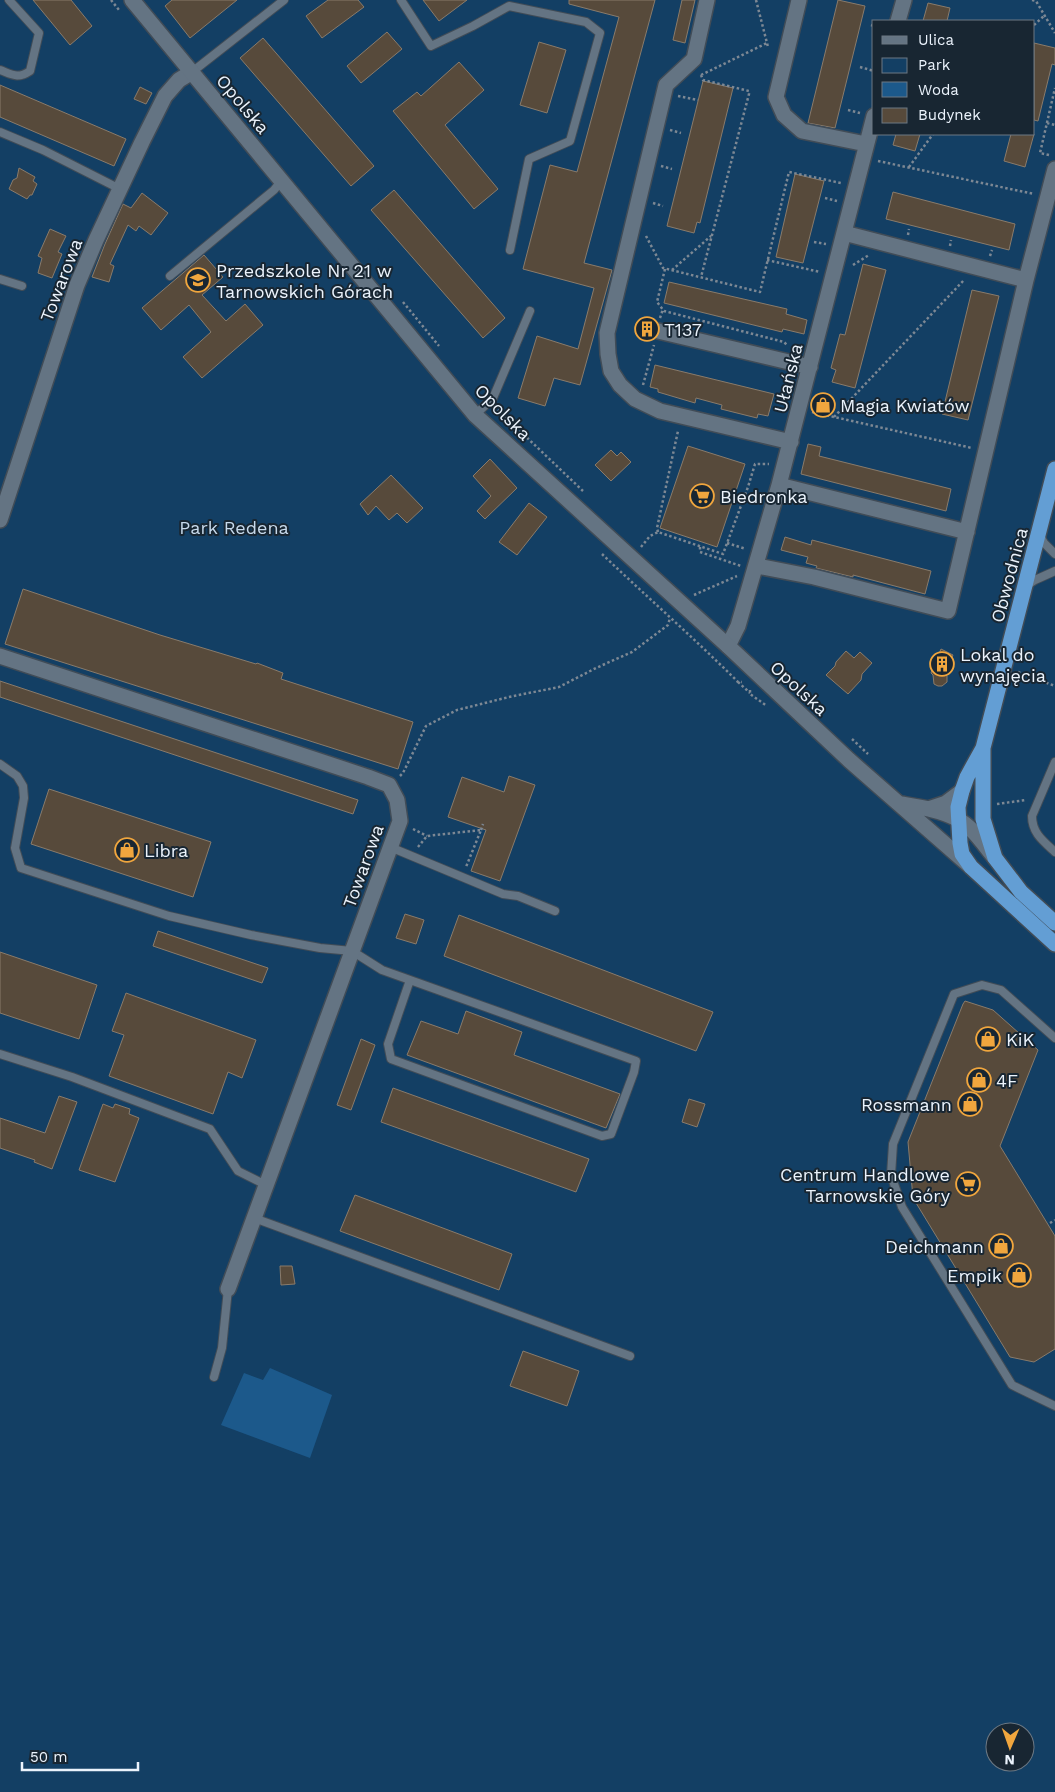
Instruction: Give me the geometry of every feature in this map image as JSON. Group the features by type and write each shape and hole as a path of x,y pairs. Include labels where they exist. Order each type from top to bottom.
{"highway":[{"name":"Obwodnica","path":"971,867 962,854 958,807 962,791 984,748 1055,469"},
{"name":"Obwodnica","path":"984,748 986,833 995,858 1021,892 1055,923"},
{"path":"971,867 1055,944"}],"street":[{"name":"Opolska","path":"132,0 475,415 728,646 848,760 971,867"},
{"path":"707,0 694,59 666,84 672,94 607,333 611,371 620,386 635,399 660,411 790,442"},
{"path":"799,0 776,97 784,115 802,131 866,144"},
{"path":"898,20 900,1"},
{"name":"Towarowa","path":"0,520 77,285 120,189 165,96 179,80 192,72"},
{"name":"Ułańska","path":"728,646 738,626 751,567 779,485 866,144 869,115"},
{"path":"751,567 812,584 948,611 1026,280 1055,169"},
{"path":"844,233 1026,280"},
{"path":"658,331 810,367"},
{"path":"779,485 967,532"},
{"path":"0,656 389,785"},
{"name":"Towarowa","path":"228,1288 400,821 397,800 389,785"},
{"path":"928,809 946,803 962,791"},
{"name":"Opolska","path":"898,803 928,809 961,825 995,858"},
{"path":"925,826 939,830 961,825 976,820 986,807"}],"lane":[{"path":"0,70 22,76 30,71 40,33 10,0"},
{"path":"192,72 284,0"},
{"path":"401,0 430,46 474,26 509,6 586,22 600,33 570,141 529,159 510,250"},
{"path":"0,132 43,150 120,189"},
{"path":"170,276 274,190 282,180"},
{"path":"0,279 22,286"},
{"path":"475,415 493,398 530,311"},
{"path":"1039,534 1044,543 1055,554"},
{"path":"1025,587 1034,580 1055,570"},
{"path":"1055,762 1032,816 1032,824 1036,835 1055,852"},
{"path":"0,764 17,776 23,786 24,798 15,848 21,868 169,916 251,936 320,948 352,951 382,970 410,980 636,1061 634,1072 610,1134 602,1136 391,1059 388,1044 410,980"},
{"path":"390,847 503,894 518,896 555,911"},
{"path":"1055,1038 1001,990 982,985 954,994 893,1144 891,1175 902,1207 1012,1385 1055,1406"},
{"path":"0,1054 72,1077 210,1129 238,1171 266,1185"},
{"path":"254,1218 630,1356"},
{"path":"214,1377 222,1348 228,1288"}],"path":[{"path":"756,0 768,47"},
{"path":"1032,0 1036,1 1055,33"},
{"path":"1035,24 1045,15"},
{"path":"701,278 749,94 748,90 703,80 700,75 767,43"},
{"path":"860,67 872,70"},
{"path":"672,94 681,91"},
{"path":"1040,153 1054,91"},
{"path":"672,94 698,100"},
{"path":"672,94 677,105"},
{"path":"848,110 869,115"},
{"path":"671,131 673,122"},
{"path":"1045,125 1055,125"},
{"path":"909,167 933,135"},
{"path":"873,160 1048,197"},
{"path":"645,233 663,268 760,292 789,172 846,184"},
{"path":"651,211 655,194"},
{"path":"825,198 841,202"},
{"path":"653,203 664,206"},
{"path":"672,270 712,235"},
{"path":"814,242 830,245"},
{"path":"768,260 823,273"},
{"path":"834,417 975,268"},
{"path":"665,269 657,302 662,309 784,342 791,348"},
{"path":"399,297 443,351"},
{"path":"642,388 658,331 662,309"},
{"path":"489,402 589,496"},
{"path":"808,411 986,451"},
{"path":"658,532 657,528 681,416"},
{"path":"646,552 640,546 650,536 658,532 722,554 755,464 773,464"},
{"path":"727,543 749,550"},
{"path":"700,547 700,552 751,567"},
{"path":"693,596 714,588 743,573"},
{"path":"389,785 403,774 426,726 457,710 559,687 632,652 668,625 670,618 706,649 750,694"},
{"path":"1018,672 1055,686"},
{"path":"986,807 1040,798"},
{"path":"464,871 482,824"},
{"path":"414,851 428,836 481,830"},
{"path":"1050,1223 1055,1220"}],"green space":[{"name":"Park Redena","path":"0,0 1055,0 1055,1792 0,1792"}],"water":[{"path":"270,1368 332,1395 310,1458 221,1425 244,1373 263,1380"}],"building":[{"path":"33,0 71,0 92,26 70,45"},
{"path":"172,0 237,0 190,38 165,6"},
{"path":"328,0 358,0 364,7 322,38 306,16"},
{"path":"423,0 467,0 439,21"},
{"path":"569,0 655,0 584,263 612,270 580,385 554,378 545,406 518,398 537,336 578,349 594,288 523,269 550,165 577,172 619,17 569,4"},
{"path":"682,0 695,0 685,43 673,40"},
{"path":"838,0 865,6 835,128 808,123"},
{"path":"928,3 950,8 947,20 923,20"},
{"path":"387,32 402,49 361,83 347,66"},
{"path":"263,38 374,166 351,186 240,58"},
{"path":"539,42 566,50 547,113 520,105"},
{"path":"1035,43 1055,48 1055,65 1052,64 1038,121 1035,120"},
{"path":"459,62 484,90 445,125 498,189 474,209 393,111 417,92 421,96"},
{"path":"703,81 733,88 700,223 697,222 694,233 667,226"},
{"path":"0,85 126,139 114,166 0,117"},
{"path":"140,87 152,93 146,104 134,99"},
{"path":"896,135 920,135 915,151 893,145"},
{"path":"1011,135 1034,135 1025,167 1004,161"},
{"path":"19,168 35,177 33,181 37,184 32,195 27,199 9,189 13,180 17,178"},
{"path":"795,174 824,181 803,263 776,257"},
{"path":"394,190 505,318 483,338 371,210"},
{"path":"893,192 1015,224 1009,250 886,219"},
{"path":"142,193 168,213 151,235 139,226 136,231 128,225 110,264 114,266 109,282 92,277 123,204 131,208"},
{"path":"50,229 66,236 58,252 62,254 52,278 38,273 42,258 38,256"},
{"path":"204,255 223,277 202,295 226,321 245,304 263,325 202,378 183,357 211,332 189,305 161,330 142,308"},
{"path":"863,264 886,270 855,388 832,382 836,370 831,368 840,334 845,335"},
{"path":"669,282 787,309 786,314 807,320 804,334 783,329 782,332 664,303"},
{"path":"972,290 999,296 968,420 942,414"},
{"path":"655,365 774,394 768,416 758,414 757,418 721,409 722,405 696,398 695,403 658,392 658,389 650,387"},
{"path":"808,444 821,447 819,456 951,489 946,511 801,474"},
{"name":"Biedronka","path":"688,446 745,464 717,547 660,528"},
{"path":"611,450 617,456 621,452 631,462 611,481 595,465"},
{"path":"490,459 517,488 485,519 477,511 491,496 473,476"},
{"path":"391,475 423,508 407,523 397,513 389,520 376,506 368,515 360,504"},
{"path":"529,503 547,517 517,555 499,542"},
{"path":"785,537 811,545 812,540 931,571 925,594 853,575 853,577 816,568 817,566 806,563 808,557 781,550"},
{"path":"23,589 160,635 257,663 283,673 281,679 413,722 398,769 5,644"},
{"name":"Lokal do wynajęcia","path":"941,649 953,655 945,673 947,682 942,686 938,686 934,684 931,673"},
{"path":"846,651 854,658 860,652 872,663 862,674 861,680 848,694 826,675"},
{"path":"0,681 358,800 353,814 0,697"},
{"path":"509,776 535,785 500,881 471,871 486,830 448,817 462,777 504,792"},
{"path":"49,789 211,842 193,897 31,844"},
{"path":"405,914 424,920 416,944 396,938"},
{"path":"459,915 713,1012 696,1051 444,956"},
{"path":"158,931 268,968 262,983 153,946"},
{"path":"0,952 97,985 79,1039 0,1013"},
{"path":"126,993 256,1040 242,1078 228,1072 213,1114 109,1076 124,1035 112,1031"},
{"name":"Centrum Handlowe Tarnowskie Góry","path":"965,1001 993,1010 1038,1050 1000,1146 1055,1236 1055,1349 1034,1362 1010,1357 913,1198 908,1142"},
{"path":"466,1011 522,1032 514,1055 620,1094 606,1128 407,1055 421,1021 458,1034"},
{"path":"361,1039 375,1045 351,1110 337,1105"},
{"path":"393,1088 589,1159 576,1192 381,1122"},
{"path":"59,1096 77,1102 52,1169 34,1162 35,1160 0,1148 0,1118 45,1133"},
{"path":"689,1099 705,1104 697,1127 682,1122"},
{"path":"103,1104 113,1108 115,1104 130,1109 129,1114 139,1118 115,1182 79,1170"},
{"path":"355,1195 512,1254 499,1290 340,1231"},
{"path":"280,1266 292,1266 295,1284 281,1285"},
{"path":"523,1351 579,1371 567,1406 510,1386"}],"place":[{"name":"Przedszkole Nr 21 w Tarnowskich Górach","path":"198,280"},
{"name":"T137","path":"647,329"},
{"name":"Magia Kwiatów","path":"823,405"},
{"name":"Biedronka","path":"702,496"},
{"name":"Lokal do wynajęcia","path":"942,664"},
{"name":"Libra","path":"127,850"},
{"name":"KiK","path":"988,1039"},
{"name":"4F","path":"979,1080"},
{"name":"Rossmann","path":"970,1104"},
{"name":"Centrum Handlowe Tarnowskie Góry","path":"968,1184"},
{"name":"Deichmann","path":"1001,1246"},
{"name":"Empik","path":"1019,1275"}]}
